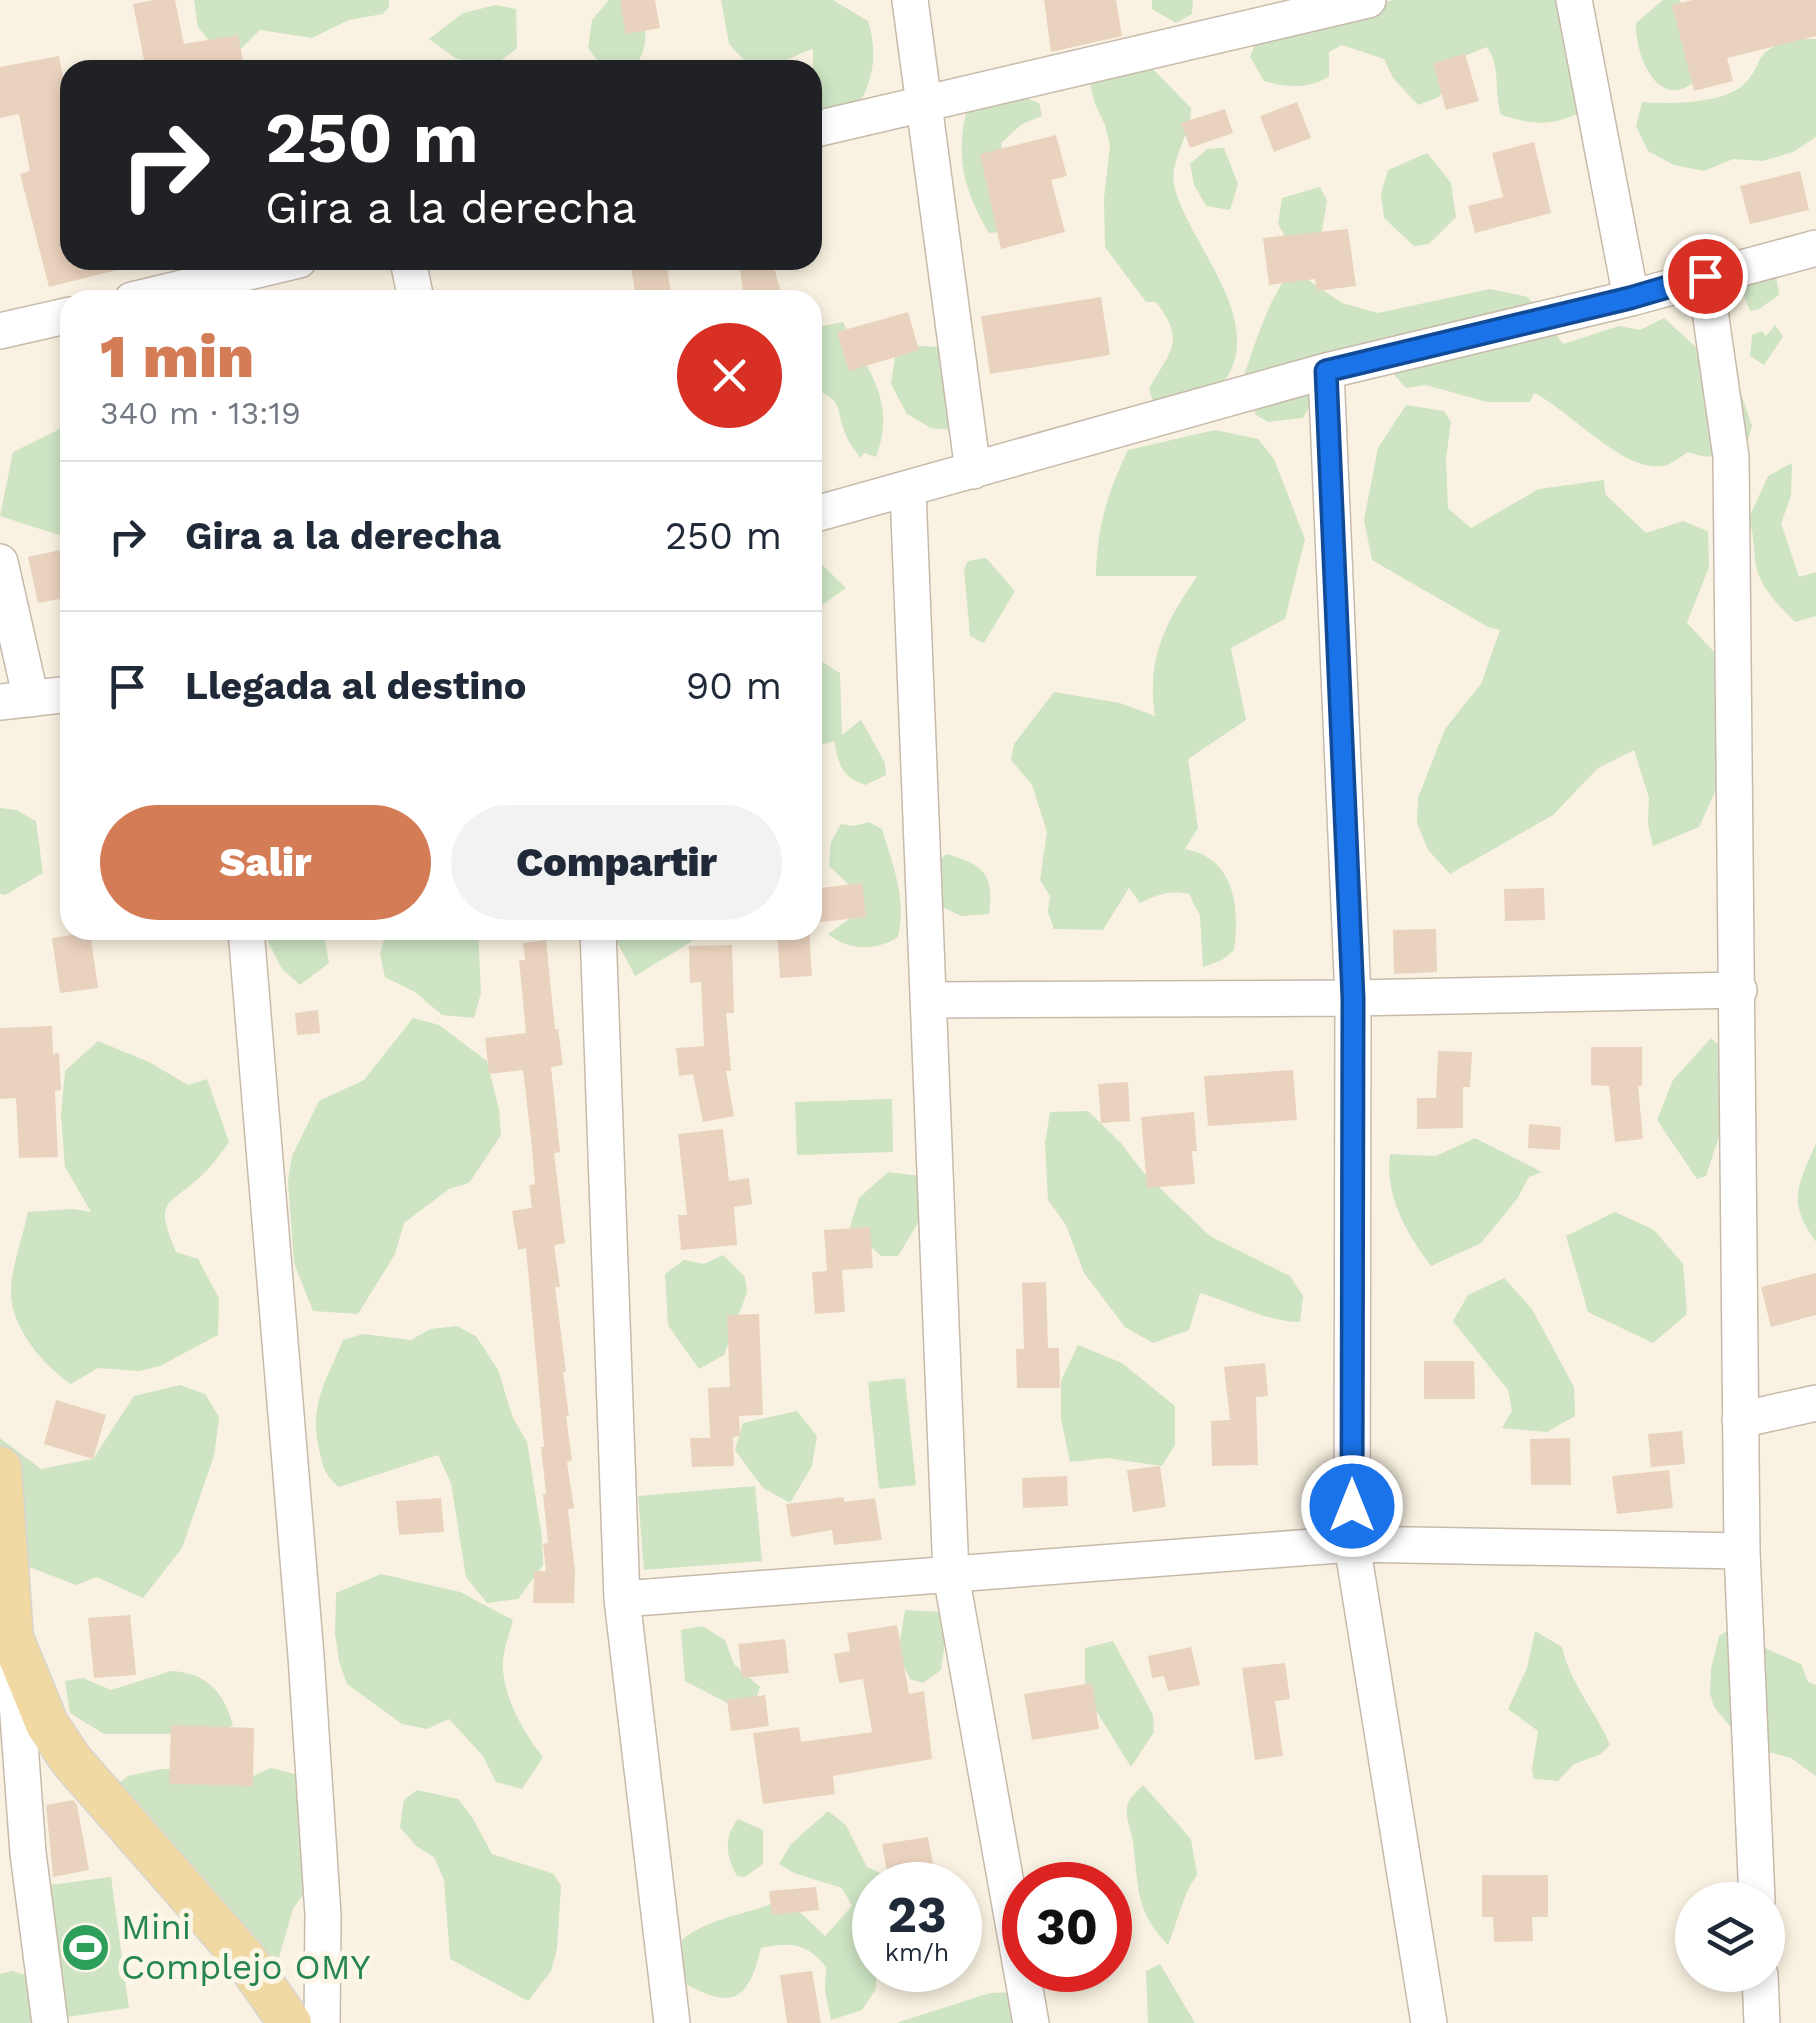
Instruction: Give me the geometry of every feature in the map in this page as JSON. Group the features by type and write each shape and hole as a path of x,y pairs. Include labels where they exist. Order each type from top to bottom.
{"main road":[{"path":"0,1468 12,1638 47,1724 71,1760 245,1959 290,2023"}],"street":[{"path":"910,0 972,472"},
{"path":"822,127 1368,0"},
{"path":"1574,0 1630,298"},
{"path":"822,512 1326,371 1630,298 1816,248"},
{"path":"174,290 257,270"},
{"path":"1705,276 1731,457 1742,1551 1756,1882"},
{"path":"0,332 60,317"},
{"path":"1326,371 1353,998 1352,1544 1429,2023"},
{"path":"908,491 951,1574 1031,2023"},
{"path":"0,562 15,701 60,695"},
{"path":"247,940 306,1656 323,1915 322,2023"},
{"path":"598,940 622,1599 663,2022"},
{"path":"928,1000 1353,998 1739,990"},
{"path":"1740,1420 1816,1403"},
{"path":"622,1599 1352,1544 1742,1551"},
{"path":"12,1638 14,1855 50,2023"},
{"path":"1761,1992 1762,2023"}],"green space":[{"path":"194,0 389,0 389,7 383,14 349,20 312,38 260,30 233,57 220,55 198,27"},
{"path":"609,0 639,0 646,36 639,60 597,60 588,48 592,20"},
{"path":"721,0 833,0 868,21 873,61 863,96 849,120 828,123 822,109 822,60 813,60 813,49 788,60 744,60 729,44"},
{"path":"1152,0 1193,0 1192,14 1176,23 1152,9"},
{"path":"1394,0 1569,0 1593,107 1548,122 1527,122 1501,115 1494,63 1487,47 1464,56 1439,97 1418,105 1393,78 1384,59 1342,45 1329,52 1329,77 1305,85 1264,81 1250,57 1261,29"},
{"path":"1663,0 1679,0 1684,5 1703,72 1689,85 1676,90 1655,80 1637,39 1636,23"},
{"path":"496,5 516,9 517,48 502,60 462,60 429,39 463,13"},
{"path":"1790,39 1816,39 1816,137 1793,152 1763,161 1733,159 1704,171 1674,165 1648,151 1636,126 1642,102 1694,102 1733,92 1749,78 1763,55"},
{"path":"1142,58 1191,108 1174,169 1175,189 1220,280 1236,328 1236,351 1227,377 1183,407 1157,414 1149,389 1169,355 1171,327 1156,302 1146,302 1105,247 1104,198 1110,145 1087,71"},
{"path":"1018,95 1039,103 1042,116 1022,124 1001,143 1016,213 1011,231 989,233 964,175 966,113"},
{"path":"1224,148 1238,184 1230,210 1206,206 1194,185 1190,164 1207,149"},
{"path":"1427,153 1451,183 1456,217 1429,244 1414,246 1384,218 1381,193 1388,170"},
{"path":"1320,187 1327,201 1321,236 1286,238 1278,224 1282,198"},
{"path":"1775,268 1779,295 1750,311 1740,285"},
{"path":"1295,271 1342,303 1378,313 1490,289 1528,297 1563,344 1619,326 1640,330 1664,318 1697,348 1710,346 1742,396 1752,426 1745,450 1705,457 1688,452 1667,465 1651,466 1617,452 1534,393 1530,402 1487,402 1426,385 1406,388 1384,363 1344,364 1315,397 1303,418 1268,422 1256,415 1241,383 1270,306"},
{"path":"843,322 877,387 883,419 876,457 864,453 861,458 847,438 836,404 822,392 822,326"},
{"path":"1775,325 1783,337 1764,365 1750,356 1752,335 1762,331 1766,336"},
{"path":"918,346 970,348 978,370 977,414 950,430 931,428 907,414 891,384 896,351"},
{"path":"1406,405 1444,411 1451,422 1446,458 1448,508 1471,528 1539,489 1604,480 1605,494 1646,533 1683,521 1708,531 1709,567 1687,623 1716,654 1732,755 1699,827 1653,846 1648,824 1649,798 1634,750 1598,768 1553,815 1450,874 1428,850 1417,823 1418,798 1445,729 1481,684 1500,630 1488,627 1372,560 1364,520 1378,448"},
{"path":"60,429 60,535 0,516 13,452"},
{"path":"1215,430 1258,439 1274,459 1305,539 1285,619 1231,648 1246,720 1188,759 1198,828 1185,849 1202,854 1224,874 1236,917 1234,950 1203,967 1200,916 1189,894 1164,894 1140,903 1129,888 1103,930 1054,929 1048,912 1050,896 1040,880 1047,832 1032,785 1011,760 1014,744 1054,692 1120,703 1155,716 1156,658 1176,609 1197,576 1096,576 1101,526 1128,450"},
{"path":"1792,463 1791,496 1781,523 1799,577 1816,572 1816,616 1795,622 1760,579 1748,520 1768,476"},
{"path":"986,558 1015,591 984,643 970,636 964,569 968,561"},
{"path":"822,565 846,588 822,605"},
{"path":"822,662 840,673 842,735 861,720 885,763 886,775 865,785 851,778 842,769 834,741 822,744"},
{"path":"0,808 16,810 36,821 43,873 5,895 0,894"},
{"path":"869,822 882,829 898,883 901,909 898,937 881,945 863,947 844,944 828,934 861,911 852,888 829,866 831,842 841,824"},
{"path":"946,854 969,862 984,873 990,889 989,914 961,916 932,902 929,870"},
{"path":"267,940 325,940 329,963 300,985 282,969"},
{"path":"384,940 478,940 481,993 474,1018 442,1015 415,992 385,977 380,954"},
{"path":"616,940 692,940 691,942 635,976"},
{"path":"413,1018 439,1025 487,1061 501,1135 469,1183 449,1189 404,1223 395,1254 358,1314 313,1311 294,1263 288,1181 292,1156 319,1101 364,1080"},
{"path":"1711,1038 1732,1057 1723,1125 1706,1176 1697,1179 1657,1120 1673,1080"},
{"path":"98,1041 149,1062 188,1085 207,1079 229,1142 165,1212 176,1252 198,1259 219,1298 218,1335 160,1366 139,1371 98,1368 71,1384 30,1343 16,1317 11,1289 28,1212 91,1212 65,1167 61,1116 65,1071"},
{"path":"892,1099 893,1152 797,1155 795,1102"},
{"path":"1088,1111 1121,1143 1143,1172 1210,1236 1290,1276 1303,1296 1300,1322 1262,1315 1200,1293 1189,1330 1153,1343 1125,1327 1084,1273 1066,1225 1048,1200 1045,1143 1050,1112"},
{"path":"1475,1138 1542,1172 1529,1177 1517,1199 1481,1243 1431,1266 1399,1213 1391,1185 1390,1154 1436,1156"},
{"path":"1816,1143 1816,1242 1801,1215 1798,1193"},
{"path":"888,1172 920,1176 924,1213 898,1256 881,1256 850,1227 859,1198"},
{"path":"1615,1212 1654,1230 1683,1264 1687,1314 1653,1343 1588,1312 1566,1236"},
{"path":"723,1255 745,1277 747,1292 724,1355 699,1369 668,1325 665,1274 684,1260 704,1264"},
{"path":"1504,1278 1532,1309 1574,1387 1575,1416 1547,1432 1502,1428 1512,1411 1508,1390 1453,1321 1468,1295"},
{"path":"457,1326 476,1336 498,1370 513,1418 527,1442 543,1565 518,1599 487,1603 466,1577 451,1483 438,1455 339,1487 326,1472 320,1454 317,1408 343,1340 363,1334 411,1340 430,1329"},
{"path":"1078,1345 1122,1363 1175,1406 1175,1445 1162,1466 1107,1458 1070,1462 1061,1419 1061,1381"},
{"path":"905,1378 916,1485 879,1489 868,1382"},
{"path":"180,1385 205,1394 219,1417 214,1456 182,1548 143,1598 97,1577 76,1585 1,1556 0,1438 41,1469 93,1459 134,1396"},
{"path":"797,1411 817,1436 812,1466 790,1503 763,1488 735,1450 743,1423"},
{"path":"755,1486 762,1561 644,1570 638,1496"},
{"path":"381,1574 460,1592 513,1620 503,1673 521,1724 543,1757 522,1789 496,1782 483,1756 449,1719 427,1729 402,1724 347,1684 335,1633 336,1593"},
{"path":"905,1610 941,1612 945,1642 941,1670 923,1683 910,1679 898,1653"},
{"path":"702,1626 725,1640 734,1664 760,1687 752,1710 731,1705 685,1681 681,1630"},
{"path":"1535,1631 1562,1647 1571,1673 1610,1745 1601,1754 1574,1764 1558,1781 1534,1779 1538,1731 1508,1709 1527,1668"},
{"path":"1727,1631 1801,1664 1808,1682 1816,1685 1816,1776 1791,1758 1761,1750 1741,1739 1714,1707 1711,1669 1719,1636"},
{"path":"1113,1641 1153,1715 1154,1732 1131,1767 1085,1693 1085,1648"},
{"path":"171,1671 194,1675 212,1686 233,1725 214,1734 104,1734 70,1713 65,1681 83,1678 111,1690"},
{"path":"271,1768 295,1774 311,1792 305,1892 293,1909 277,1964 184,1910 100,1798 128,1776 161,1769 189,1769 240,1782"},
{"path":"1143,1785 1191,1839 1197,1875 1168,1945 1144,1909 1127,1817 1128,1803"},
{"path":"417,1790 458,1799 492,1854 554,1874 561,1886 557,1949 551,1971 528,2001 450,1959 444,1880 434,1857 416,1846 400,1827 404,1800"},
{"path":"828,1811 846,1825 864,1862 852,1862 852,1906 842,1888 794,1873 779,1864 791,1844"},
{"path":"738,1819 763,1830 763,1864 745,1877 737,1876 729,1854 728,1841"},
{"name":"Mini Complejo OMY","path":"111,1877 129,2008 60,2018 42,1886"},
{"path":"785,1898 825,1936 852,1906 852,1992 874,1992 862,2010 831,2020 825,1990 826,1967 797,1946 761,1948 750,1980 735,1996 714,1996 684,1983 682,1940 718,1921"},
{"path":"1160,1964 1195,2023 1148,2023 1146,1971"},
{"path":"12,1971 36,1978 44,2023 0,2023 0,1974"},
{"path":"1018,1992 1044,2023 896,2023 990,1993"}],"building":[{"path":"175,0 184,44 238,35 243,60 144,60 133,4"},
{"path":"620,0 655,0 660,28 626,34"},
{"path":"1044,0 1116,0 1122,36 1051,52"},
{"path":"1692,0 1816,0 1816,36 1727,58 1733,81 1694,91 1672,5"},
{"path":"1465,54 1479,101 1446,110 1433,63"},
{"path":"59,56 60,270 117,270 49,287 20,174 30,171 19,114 0,118 0,67"},
{"path":"1297,102 1311,138 1274,152 1260,116"},
{"path":"1225,109 1233,133 1190,148 1181,123"},
{"path":"1056,135 1067,176 1051,180 1065,232 1001,249 980,154"},
{"path":"1534,142 1551,213 1475,233 1468,206 1503,197 1492,153"},
{"path":"1800,171 1809,210 1750,224 1740,186"},
{"path":"1348,229 1356,286 1317,291 1315,279 1269,285 1263,238"},
{"path":"632,270 668,270 670,290 634,290"},
{"path":"740,270 775,270 780,290 743,290"},
{"path":"1101,297 1110,355 990,374 981,316"},
{"path":"908,312 919,350 849,371 837,332"},
{"path":"60,550 60,599 38,603 28,557"},
{"path":"862,883 866,917 822,922 822,888"},
{"path":"1544,888 1545,920 1505,921 1504,889"},
{"path":"1436,929 1437,972 1394,974 1393,930"},
{"path":"52,938 91,940 98,988 60,993"},
{"path":"546,940 555,1029 563,1065 551,1067 560,1152 554,1153 565,1243 554,1245 572,1461 567,1462 574,1508 568,1509 575,1571 574,1603 533,1603 534,1571 546,1571 543,1544 548,1543 544,1447 526,1248 518,1250 512,1211 532,1208 529,1185 535,1184 523,1070 489,1074 485,1038 526,1033 519,960 525,960 523,943"},
{"path":"778,940 810,940 812,976 780,978"},
{"path":"732,945 734,1013 726,1013 731,1071 726,1071 734,1116 703,1122 693,1074 679,1076 676,1048 704,1046 701,982 690,983 689,946"},
{"path":"318,1010 320,1033 297,1035 295,1013"},
{"path":"52,1026 53,1054 59,1053 61,1090 55,1091 58,1157 19,1158 16,1098 0,1099 0,1028"},
{"path":"1591,1047 1642,1047 1642,1086 1638,1086 1643,1139 1615,1142 1609,1086 1591,1085"},
{"path":"1438,1051 1472,1052 1470,1087 1463,1087 1463,1128 1417,1129 1417,1098 1436,1098"},
{"path":"1293,1070 1297,1120 1208,1126 1204,1076"},
{"path":"1128,1082 1130,1121 1101,1123 1098,1084"},
{"path":"1194,1112 1195,1184 1147,1188 1141,1117"},
{"path":"1529,1124 1561,1127 1560,1150 1528,1148"},
{"path":"723,1129 729,1181 749,1178 752,1204 734,1207 737,1245 681,1250 678,1215 687,1215 678,1134"},
{"path":"870,1227 873,1268 842,1270 845,1312 815,1314 812,1272 827,1271 824,1230"},
{"path":"1816,1273 1816,1315 1771,1327 1761,1287"},
{"path":"1046,1282 1048,1348 1059,1348 1060,1388 1017,1388 1016,1349 1024,1349 1022,1283"},
{"path":"759,1314 763,1415 739,1416 740,1436 733,1437 734,1466 692,1467 690,1438 710,1438 708,1388 730,1387 727,1315"},
{"path":"1424,1361 1474,1361 1475,1399 1424,1399"},
{"path":"1265,1363 1268,1396 1256,1397 1258,1465 1212,1466 1211,1421 1230,1420 1224,1367"},
{"path":"56,1400 106,1415 93,1459 44,1444"},
{"path":"1682,1431 1685,1464 1651,1467 1648,1434"},
{"path":"1570,1438 1571,1485 1531,1485 1530,1439"},
{"path":"1160,1466 1166,1507 1133,1512 1127,1470"},
{"path":"1669,1470 1673,1508 1617,1514 1612,1476"},
{"path":"1067,1476 1068,1506 1023,1508 1022,1478"},
{"path":"844,1497 844,1502 875,1498 882,1540 834,1545 832,1530 791,1537 786,1504"},
{"path":"441,1498 444,1532 399,1535 396,1501"},
{"path":"130,1615 136,1675 94,1678 88,1618"},
{"path":"897,1625 909,1694 924,1691 932,1759 833,1776 835,1794 763,1804 753,1733 799,1727 801,1742 872,1732 863,1679 839,1683 834,1654 850,1651 847,1633"},
{"path":"785,1639 789,1673 742,1678 738,1644"},
{"path":"1191,1647 1200,1685 1168,1691 1164,1676 1152,1678 1148,1656"},
{"path":"1285,1663 1290,1699 1275,1701 1283,1756 1255,1760 1242,1668"},
{"path":"1092,1683 1099,1729 1032,1740 1024,1694"},
{"path":"765,1695 769,1726 731,1731 727,1700"},
{"path":"171,1725 254,1728 253,1786 169,1784"},
{"path":"73,1800 89,1870 53,1877 46,1805"},
{"path":"928,1837 933,1862 885,1862 882,1844"},
{"path":"1482,1875 1548,1875 1548,1917 1532,1917 1533,1941 1494,1942 1493,1917 1482,1917"},
{"path":"816,1887 819,1910 772,1915 769,1891"},
{"path":"812,1971 821,2023 787,2023 780,1975"}],"place":[{"name":"Mini Complejo OMY","path":"86,1947"}],"route":[{"path":"1352,1506 1353,998 1326,371 1630,298 1705,276"}]}
